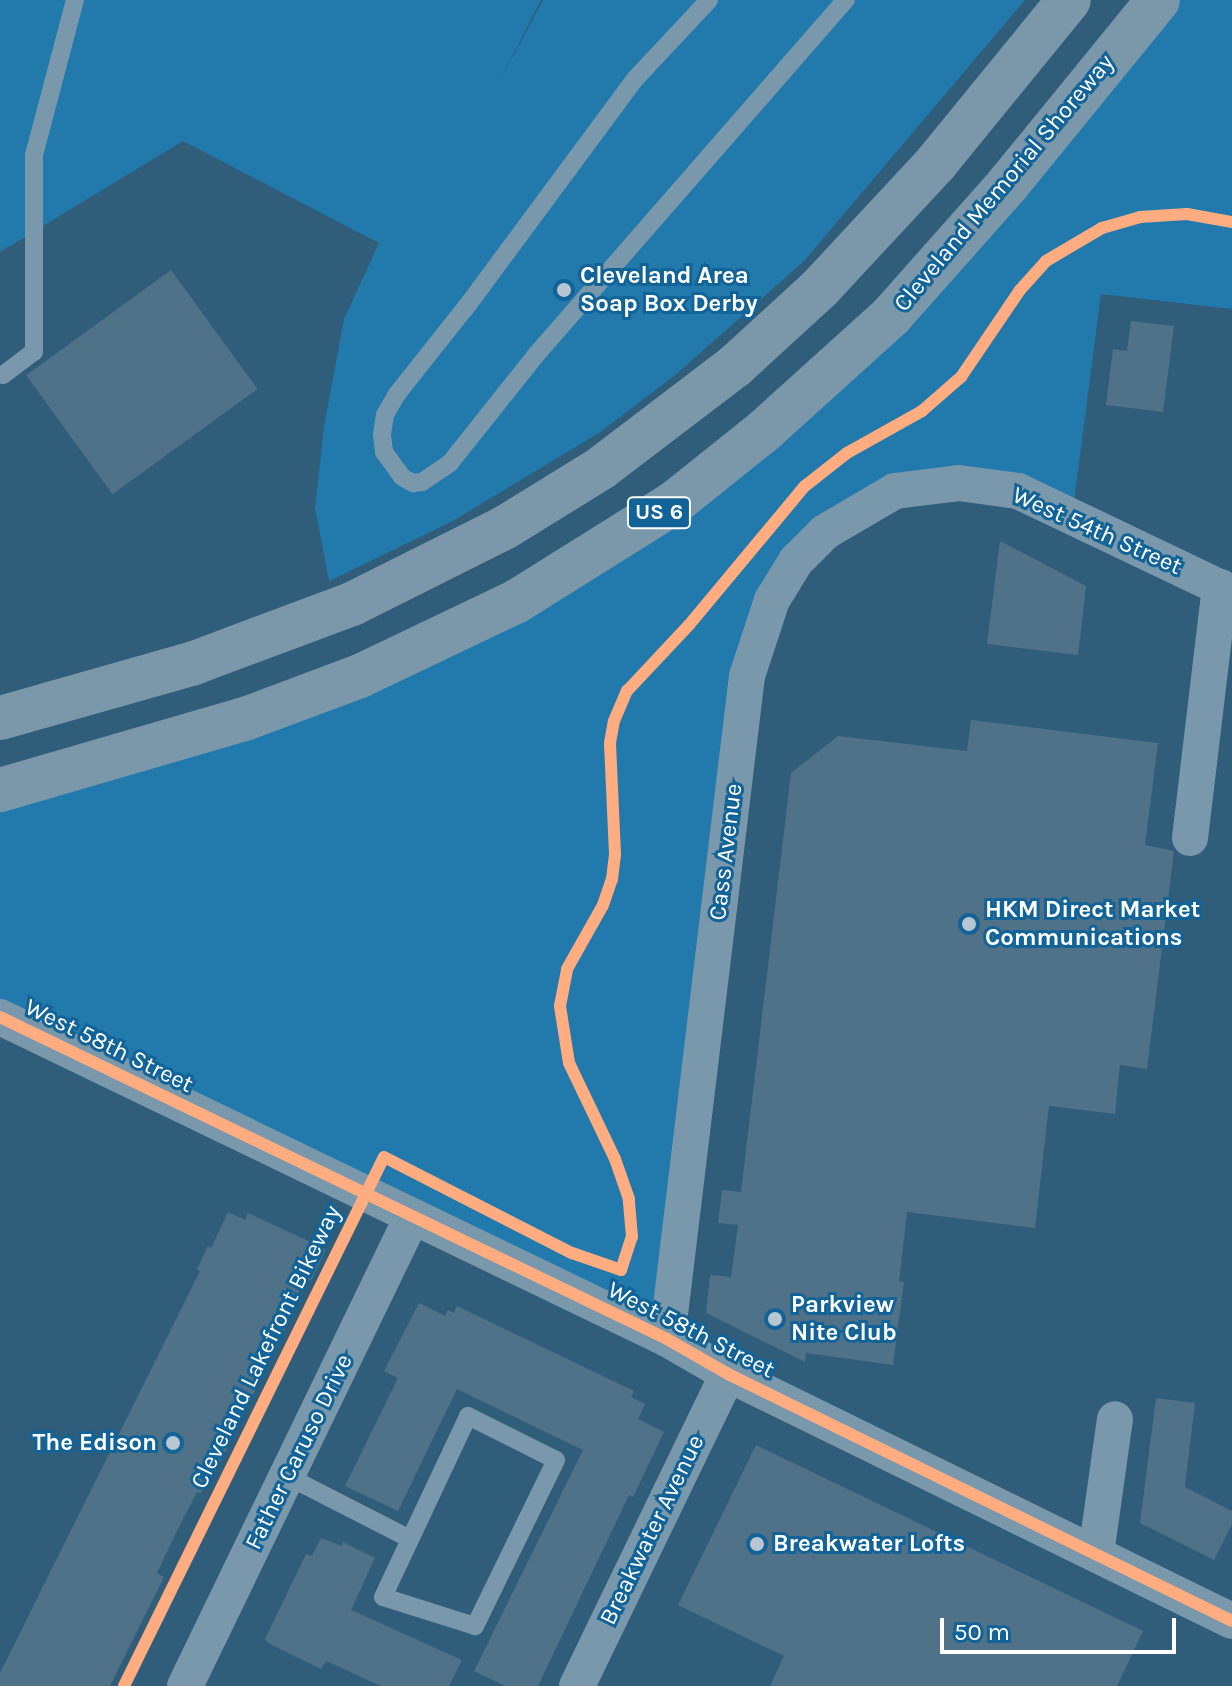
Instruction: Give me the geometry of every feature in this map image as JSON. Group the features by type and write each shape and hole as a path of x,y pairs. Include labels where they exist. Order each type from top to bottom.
{"highway":[{"path":"0,718 194,663 352,604 504,528 601,468 735,366 820,288 936,163 1069,0"},
{"name":"Cleveland Memorial Shoreway","path":"0,790 245,719 360,676 517,601 674,503 811,390 902,304 1008,184 1158,0"}],"street":[{"name":"West 54th Street","path":"959,483 1018,491 1226,590"},
{"name":"Cass Avenue","path":"667,1339 747,676 772,600 796,561 825,532 895,491 959,483"},
{"path":"1190,838 1226,590"},
{"name":"West 58th Street","path":"0,1017 667,1339 728,1374 1232,1621"},
{"name":"Father Caruso Drive","path":"185,1686 412,1217"},
{"name":"Breakwater Avenue","path":"577,1686 728,1374"},
{"path":"1096,1554 1115,1419"}],"lane":[{"path":"3,375 34,352 34,155 75,0"},
{"path":"709,0 635,79 466,307 397,394 385,415 382,435 384,452 402,477 413,483 422,482 450,463 535,356 846,0"},
{"path":"468,1416 556,1460 475,1626 383,1597 408,1538 468,1416"},
{"path":"287,1476 408,1538"}],"shaded area":[{"name":"Cleveland Area Soap Box Derby","path":"0,0 541,0 497,86 543,0 1025,0 804,261 674,376 599,433 451,522 329,581 315,508 324,426 344,319 379,243 183,141 0,252"},
{"path":"1158,0 1232,0 1232,309 1101,294 1072,517 895,491 772,600 667,1339 0,1017 0,790 300,699 721,467"}],"building":[{"path":"171,270 257,389 113,494 26,375"},
{"path":"1131,321 1174,326 1163,412 1106,405 1113,349 1127,351"},
{"path":"1000,541 1086,586 1078,655 987,644"},
{"name":"HKM Direct Market Communications","path":"971,720 1158,743 1145,845 1174,851 1147,1069 1120,1065 1115,1114 1049,1106 1035,1228 907,1212 899,1281 904,1282 893,1365 806,1353 805,1362 706,1313 710,1275 731,1277 738,1225 718,1223 722,1190 741,1192 791,773 838,736 967,751"},
{"name":"The Edison","path":"228,1212 245,1220 248,1213 326,1249 311,1281 305,1278 282,1327 285,1329 212,1479 208,1478 201,1493 197,1492 174,1537 157,1573 164,1577 110,1686 0,1686 0,1673 200,1271 197,1269 208,1246 211,1248"},
{"path":"419,1303 445,1316 448,1310 454,1313 457,1306 634,1391 631,1397 645,1404 638,1419 664,1432 633,1497 629,1495 538,1686 505,1686 474,1671 583,1450 457,1389 398,1511 345,1486 398,1378 384,1371"},
{"path":"1156,1398 1195,1403 1185,1487 1232,1511 1232,1524 1214,1560 1140,1523"},
{"path":"756,1445 1143,1631 1117,1686 770,1686 784,1656 678,1605"},
{"path":"321,1538 342,1546 343,1542 375,1558 351,1610 462,1660 449,1686 381,1686 326,1661 321,1669 268,1643 265,1639 306,1554 312,1556"}],"cycle path":[{"name":"Cleveland Lakefront Bikeway","path":"124,1686 384,1157 572,1253 621,1270 632,1237 629,1199 615,1159 569,1063 560,1006 567,969 603,905 612,879 615,854 610,743 614,721 627,691 689,625 805,486 847,453 922,411 961,377 1020,290 1046,261 1102,228 1140,217 1187,214 1232,222"},
{"path":"0,1017 667,1339 728,1374 1232,1621"}],"place":[{"name":"Cleveland Area Soap Box Derby","path":"564,290"},
{"name":"HKM Direct Market Communications","path":"969,924"},
{"name":"Parkview Nite Club","path":"775,1319"},
{"name":"The Edison","path":"173,1443"},
{"name":"Breakwater Lofts","path":"757,1544"}]}
